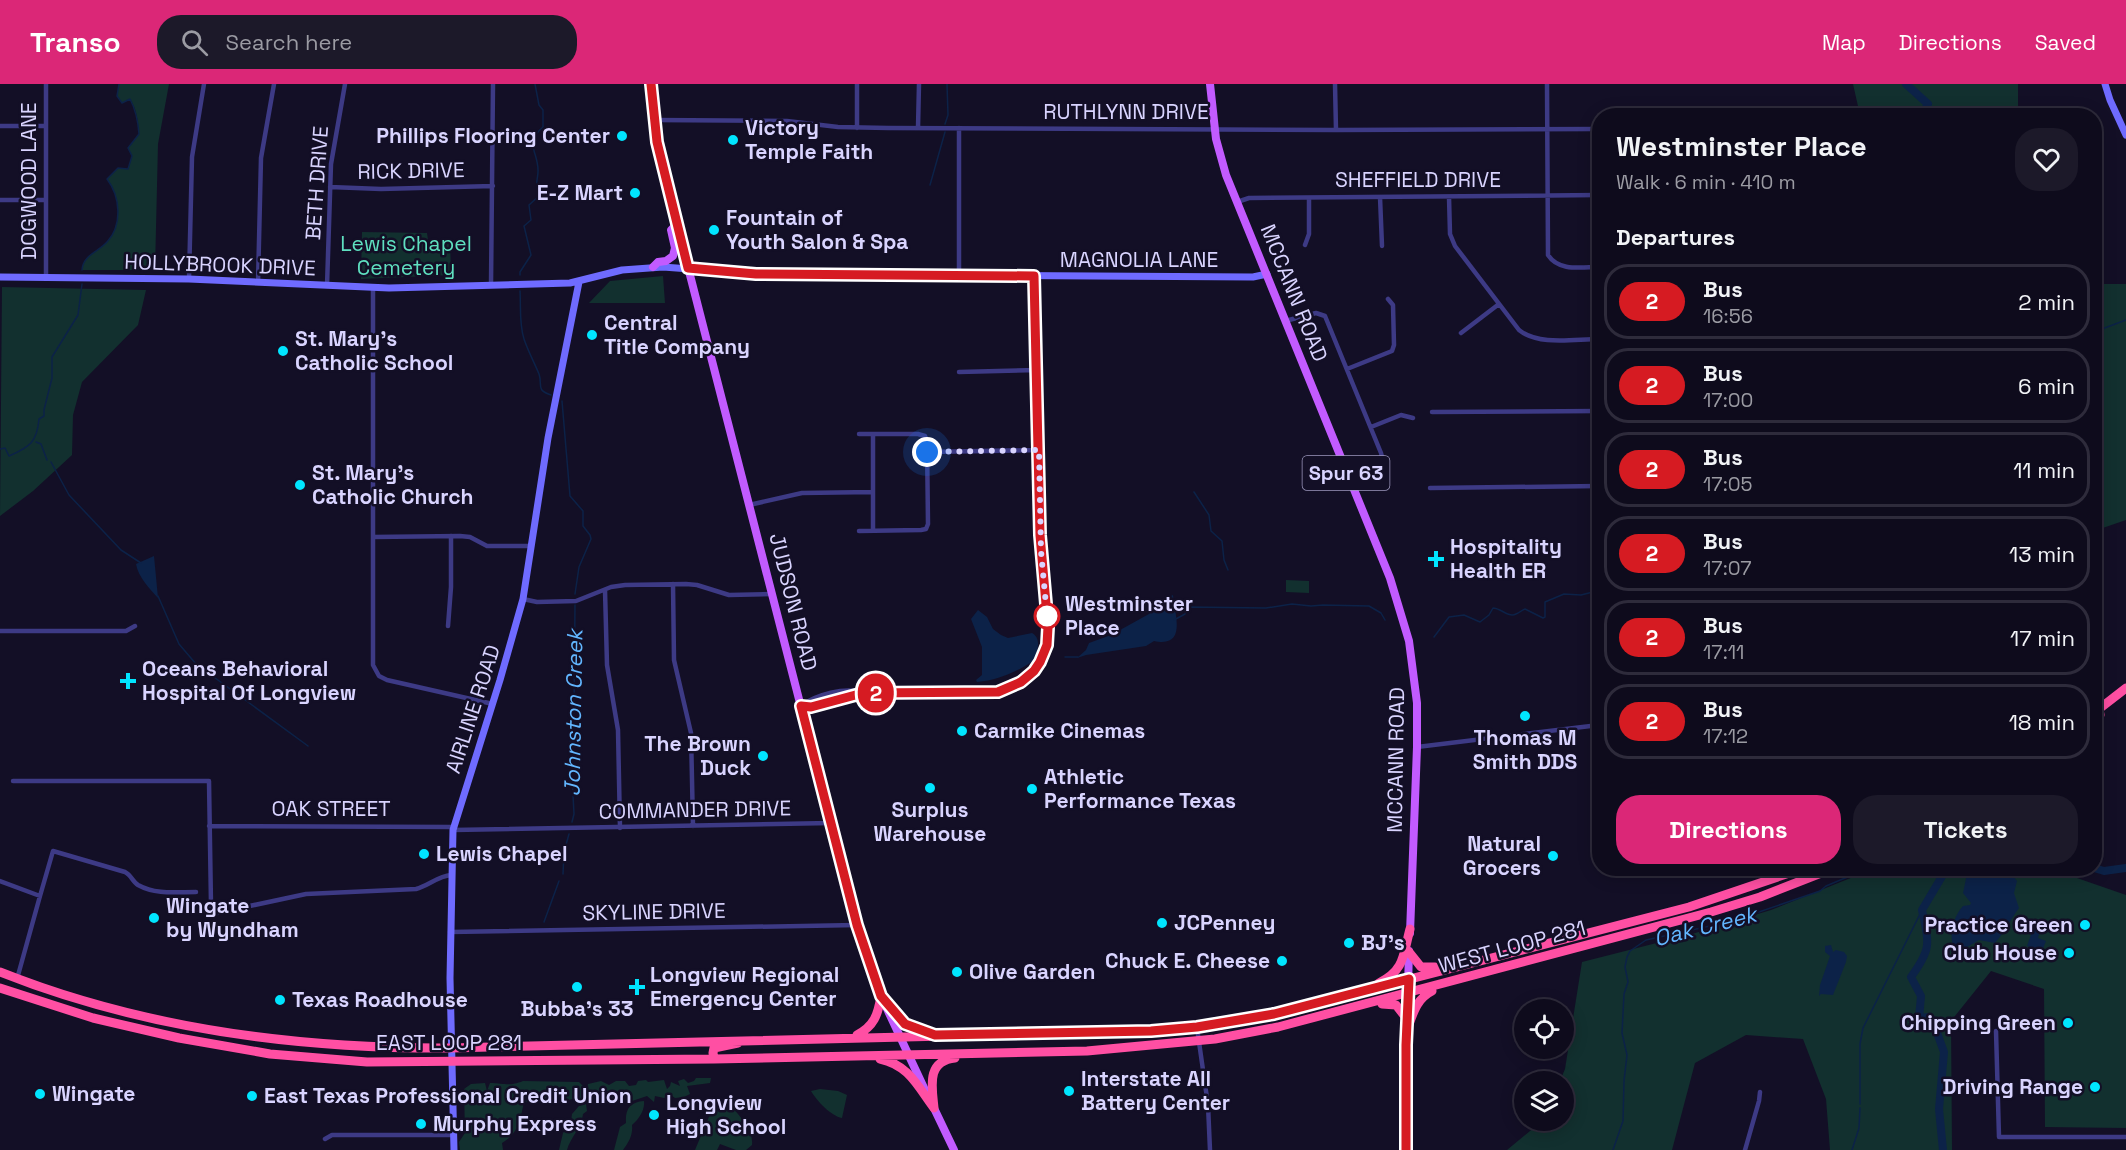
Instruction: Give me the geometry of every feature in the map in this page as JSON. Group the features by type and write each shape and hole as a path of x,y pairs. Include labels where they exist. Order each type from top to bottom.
{"highway":[{"path":"2102,700 2126,681"},
{"path":"2102,707 2126,688"},
{"path":"2102,714 2126,696"},
{"name":"WEST LOOP 281","path":"898,1036 1151,1031 1197,1027 1267,1015 1661,914 1737,892 1782,876"},
{"path":"1784,888 1802,876"},
{"name":"WEST LOOP 281","path":"908,1055 1064,1052 1199,1041 1270,1029 1711,912 1813,876"},
{"path":"1622,936 1623,929 1653,921 1661,914"},
{"path":"1362,991 1396,972 1410,928"},
{"path":"1547,956 1551,950 1575,943 1579,934"},
{"path":"1409,952 1423,967 1459,965"},
{"name":"EAST LOOP 281","path":"0,972 103,1006 189,1026 293,1042 358,1047 451,1048 898,1036"},
{"path":"1407,1030 1420,999 1447,983"},
{"name":"EAST LOOP 281","path":"0,988 62,1009 138,1029 234,1048 340,1060 452,1063 908,1055"},
{"path":"881,996 905,1024 935,1035"},
{"path":"854,1037 873,1023 878,1013 881,996"},
{"path":"1364,1005 1394,1004 1407,1019"},
{"path":"138,1029 138,1023 141,1021 189,1026"},
{"path":"1064,1052 1079,1044 1082,1032"},
{"path":"714,1059 713,1051 716,1047 752,1039"},
{"path":"234,1048 264,1047 285,1050 291,1048 293,1042"},
{"path":"934,1108 932,1079 936,1068 948,1059 964,1058 981,1053"},
{"path":"863,1056 898,1064 910,1075 934,1108"}],"main road":[{"name":"JUDSON ROAD","path":"651,84 660,159 857,925 881,996 898,1036 954,1150"},
{"name":"MCCANN ROAD","path":"1210,84 1221,158 1390,578 1405,622 1415,674 1418,747 1407,1019 1406,1150"},
{"path":"2105,84 2126,135"},
{"path":"653,267 658,262 666,261 674,256 675,248 671,230 677,224"},
{"name":"HOLLYBROOK DRIVE","path":"0,277 189,279 373,288 579,282 622,270 653,267 688,268"},
{"name":"MAGNOLIA LANE","path":"688,268 756,274 1252,278 1267,274"},
{"name":"AIRLINE ROAD","path":"454,1150 450,932 453,829 493,704 523,599 548,438 579,282"}],"street":[{"name":"DOGWOOD LANE","path":"46,84 46,278"},
{"path":"189,279 192,150 204,84"},
{"path":"258,283 261,158 274,84"},
{"name":"BETH DRIVE","path":"327,285 332,152 345,84"},
{"path":"491,285 493,84"},
{"path":"857,84 857,128"},
{"path":"918,128 919,84"},
{"path":"1335,84 1336,130"},
{"path":"1546,84 1549,257 1562,267 1592,267"},
{"name":"RUTHLYNN DRIVE","path":"654,120 788,121 857,128 1592,129"},
{"path":"0,126 46,126"},
{"path":"959,128 959,275"},
{"name":"RICK DRIVE","path":"330,187 381,189 493,186"},
{"name":"SHEFFIELD DRIVE","path":"1237,202 1249,198 1592,195"},
{"path":"1380,197 1382,246"},
{"path":"1449,197 1450,234 1453,243 1515,326 1528,336 1549,340 1592,339"},
{"path":"1305,245 1309,234 1309,198"},
{"path":"0,200 46,200"},
{"path":"801,706 809,700 856,690 863,693 998,692 1021,682 1038,665 1046,648 1048,634 1041,558 1034,276"},
{"path":"373,288 372,656 375,671 381,677 391,681 493,704"},
{"path":"1347,369 1392,351 1394,306 1388,299"},
{"path":"1461,333 1499,304"},
{"path":"1286,321 1305,315 1319,313 1324,315 1371,427 1381,453 1382,463 1349,478"},
{"path":"959,372 1037,370"},
{"path":"1432,412 1592,411"},
{"path":"1371,427 1401,415 1413,418"},
{"path":"859,434 924,435 927,438 928,524 926,529 859,531"},
{"path":"873,434 873,531"},
{"path":"927,452 1039,450"},
{"path":"1430,488 1592,486"},
{"path":"749,506 811,492 873,492"},
{"path":"373,537 451,536 468,537 489,546 532,546"},
{"path":"448,626 451,536"},
{"path":"673,584 675,664 692,733 693,826"},
{"path":"523,599 535,602 571,601 621,585 697,585 729,595 772,594"},
{"path":"604,590 607,665 618,730 620,828"},
{"path":"0,631 126,631 135,626"},
{"path":"1418,747 1592,726"},
{"path":"13,781 209,781 211,905 213,911 219,913 311,894 412,889 451,875"},
{"name":"COMMANDER DRIVE","path":"453,829 831,823"},
{"name":"OAK STREET","path":"209,826 453,829"},
{"path":"17,979 53,851 125,872 137,885 158,892 196,892"},
{"path":"0,881 40,896"},
{"name":"SKYLINE DRIVE","path":"450,932 857,925"},
{"path":"1197,1027 1208,1105 1210,1150"},
{"path":"1996,1031 1999,1137 2126,1137"},
{"path":"1745,1150 1760,1092"},
{"path":"325,1139 332,1135 452,1135"}],"green space":[{"path":"119,84 169,84 158,144 155,270 82,270 85,260 112,235 118,210 115,194 107,179 118,168 128,169 132,156 128,148 139,134 136,111 130,99 122,103 117,96"},
{"path":"1853,84 2018,84 2018,108 1858,108"},
{"name":"Lewis Chapel Cemetery","path":"362,232 427,233 428,240 450,240 451,275 361,279"},
{"path":"663,276 665,303 589,303 610,281"},
{"path":"2102,284 2126,284 2126,520 2102,528"},
{"path":"2,287 146,290 138,325 82,382 73,415 72,455 33,491 0,516"},
{"path":"1286,580 1309,581 1309,593 1286,592"},
{"path":"1856,876 2071,876 2126,895 2126,1128 2045,1127 2044,989 1991,971 1951,1021 1952,1150 1830,1150 1826,1099 1803,1039 1746,1035 1695,1063 1672,1150 1507,1150 1530,1131 1574,1131 1574,1071 1564,1071 1567,1059 1574,1059 1574,1012 1582,962 1692,934 1771,910"},
{"path":"696,1078 711,1078 710,1083 687,1086 690,1094 684,1097 655,1096 654,1102 647,1096 632,1101 615,1095 617,1099 607,1102 603,1099 594,1099 592,1094 586,1093 588,1084 601,1081 609,1085 616,1081 625,1081 629,1086 636,1085 638,1081 664,1080 667,1089 671,1082 680,1086 678,1081 684,1079 688,1083"},
{"path":"523,1081 579,1082 585,1088 579,1102 577,1098 556,1103 549,1094 546,1103 524,1102 518,1126 502,1143 503,1150 460,1150 459,1142 465,1133 464,1089 471,1084 485,1083 487,1091 490,1083 510,1084"},
{"path":"820,1089 838,1091 847,1095 842,1118 825,1108 811,1091"},
{"path":"726,1100 747,1127 752,1145 746,1150 736,1150 720,1144 717,1150 695,1150 711,1112"},
{"path":"644,1101 644,1108 632,1125 627,1144 623,1150 614,1150 620,1127 626,1123 629,1107"},
{"path":"586,1104 587,1111 583,1114 567,1150 559,1150 563,1133 571,1122 572,1114 579,1106"}],"water":[{"path":"154,556 158,598 142,578 136,564"},
{"path":"1173,595 1177,628 1171,640 1154,641 1146,646 1077,658 1086,650 1089,643 1111,635 1149,614 1158,602"},
{"path":"978,610 987,617 993,629 1001,635 1008,638 1032,633 1035,635 1038,645 1035,660 1007,675 977,682 976,680 982,675 982,647 971,619"},
{"path":"1967,876 2012,876 2017,881 2014,893 2019,908 1995,943 1979,940 1961,949 1954,947 1952,932 1955,920 1963,906 1971,903 1963,893"},
{"path":"2033,929 2040,931 2038,938 2046,941 2042,951 2027,946"},
{"path":"1831,945 1833,952 1836,950 1844,952 1847,956 1846,962 1833,995 1821,994 1819,996 1820,985 1830,956 1825,952 1825,946"}],"waterway":[{"path":"82,270 85,261 107,242 116,227 117,202 107,179 118,168 128,169 132,156 128,148 139,134 134,107 130,99 122,103 117,96 119,84"},
{"name":"Johnston Creek","path":"520,275 531,255 524,226 531,220 529,205 540,195 537,183 538,165 533,143 537,133 543,127 543,110 539,105 535,84"},
{"path":"945,124 948,115 947,84"},
{"path":"1906,84 1928,104 1926,108"},
{"path":"930,185 945,132"},
{"path":"0,449 5,448 9,456 22,450 34,438 39,419 44,416 52,378 52,357 78,315 82,284"},
{"name":"Johnston Creek","path":"520,291 522,333 539,374 541,389 551,395"},
{"path":"2102,329 2126,320"},
{"name":"Johnston Creek","path":"562,401 570,496 583,511 583,526 591,539 579,567 575,594"},
{"path":"36,442 41,444 47,460"},
{"path":"51,462 69,495 121,550 141,563"},
{"path":"1194,492 1209,515 1211,531 1222,541 1224,560 1228,570"},
{"path":"1434,637 1449,617 1464,615 1480,622 1489,615 1493,608 1513,615 1525,609 1543,618 1545,617 1545,602 1564,594 1581,595 1592,592"},
{"path":"158,596 179,644 196,664 308,746"},
{"path":"1174,620 1185,614 1188,607 1266,608 1292,604 1369,606 1381,613 1385,620"},
{"name":"Johnston Creek","path":"572,822 574,814 570,738 574,710 575,605"},
{"path":"1065,657 1078,657"},
{"name":"Johnston Creek","path":"563,874 564,852 569,834"},
{"path":"2102,870 2126,868"},
{"name":"Oak Creek","path":"1613,1150 1623,1121 1627,1055 1622,1033 1624,994 1628,982 1625,967 1630,951 1646,940 1718,926 1820,891 1850,876"},
{"path":"1942,876 1922,910 1927,938 1926,952 1911,977 1921,996 1919,1019 1928,1017 1932,1019 1944,1052 1939,1109 1943,1150"},
{"name":"Johnston Creek","path":"544,922 559,881"},
{"path":"1860,1104 1860,1044 1863,1028 1922,910"},
{"path":"1852,1150 1859,1128 1860,1108"}],"bus line":[{"name":"2","path":"651,84 657,142 688,268 756,274 1034,276 1040,535 1048,627 1047,645 1040,662 1034,671 1021,682 998,692 863,693 811,707 801,706 857,925 881,996 905,1024 924,1033 935,1035 1151,1031 1208,1026 1260,1017 1409,979 1405,1098 1406,1150"}],"place":[{"name":"Phillips Flooring Center","path":"622,136"},
{"name":"Victory Temple Faith","path":"733,140"},
{"name":"E-Z Mart","path":"635,193"},
{"name":"Fountain of Youth Salon & Spa","path":"714,230"},
{"name":"Central Title Company","path":"592,335"},
{"name":"St. Mary's Catholic School","path":"283,351"},
{"name":"St. Mary's Catholic Church","path":"300,485"},
{"name":"Hospitality Health ER","path":"1436,559"},
{"name":"Westminster Place","path":"1047,616"},
{"name":"Oceans Behavioral Hospital Of Longview","path":"128,681"},
{"name":"Thomas M Smith DDS","path":"1525,716"},
{"name":"Carmike Cinemas","path":"962,731"},
{"name":"The Brown Duck","path":"763,756"},
{"name":"Surplus Warehouse","path":"930,788"},
{"name":"Athletic Performance Texas","path":"1032,789"},
{"name":"Lewis Chapel","path":"424,854"},
{"name":"Natural Grocers","path":"1553,856"},
{"name":"Wingate by Wyndham","path":"154,918"},
{"name":"JCPenney","path":"1162,923"},
{"name":"Practice Green","path":"2085,925"},
{"name":"BJ's","path":"1349,943"},
{"name":"Club House","path":"2069,953"},
{"name":"Chuck E. Cheese","path":"1282,961"},
{"name":"Olive Garden","path":"957,972"},
{"name":"Bubba's 33","path":"577,987"},
{"name":"Longview Regional Emergency Center","path":"637,987"},
{"name":"Texas Roadhouse","path":"280,1000"},
{"name":"Chipping Green","path":"2068,1023"},
{"name":"Driving Range","path":"2095,1087"},
{"name":"Interstate All Battery Center","path":"1069,1091"},
{"name":"Wingate","path":"40,1094"},
{"name":"East Texas Professional Credit Union","path":"252,1096"},
{"name":"Longview High School","path":"654,1115"},
{"name":"Murphy Express","path":"421,1124"}],"route":[{"path":"927,452 1039,450 1041,551 1047,616"}]}
